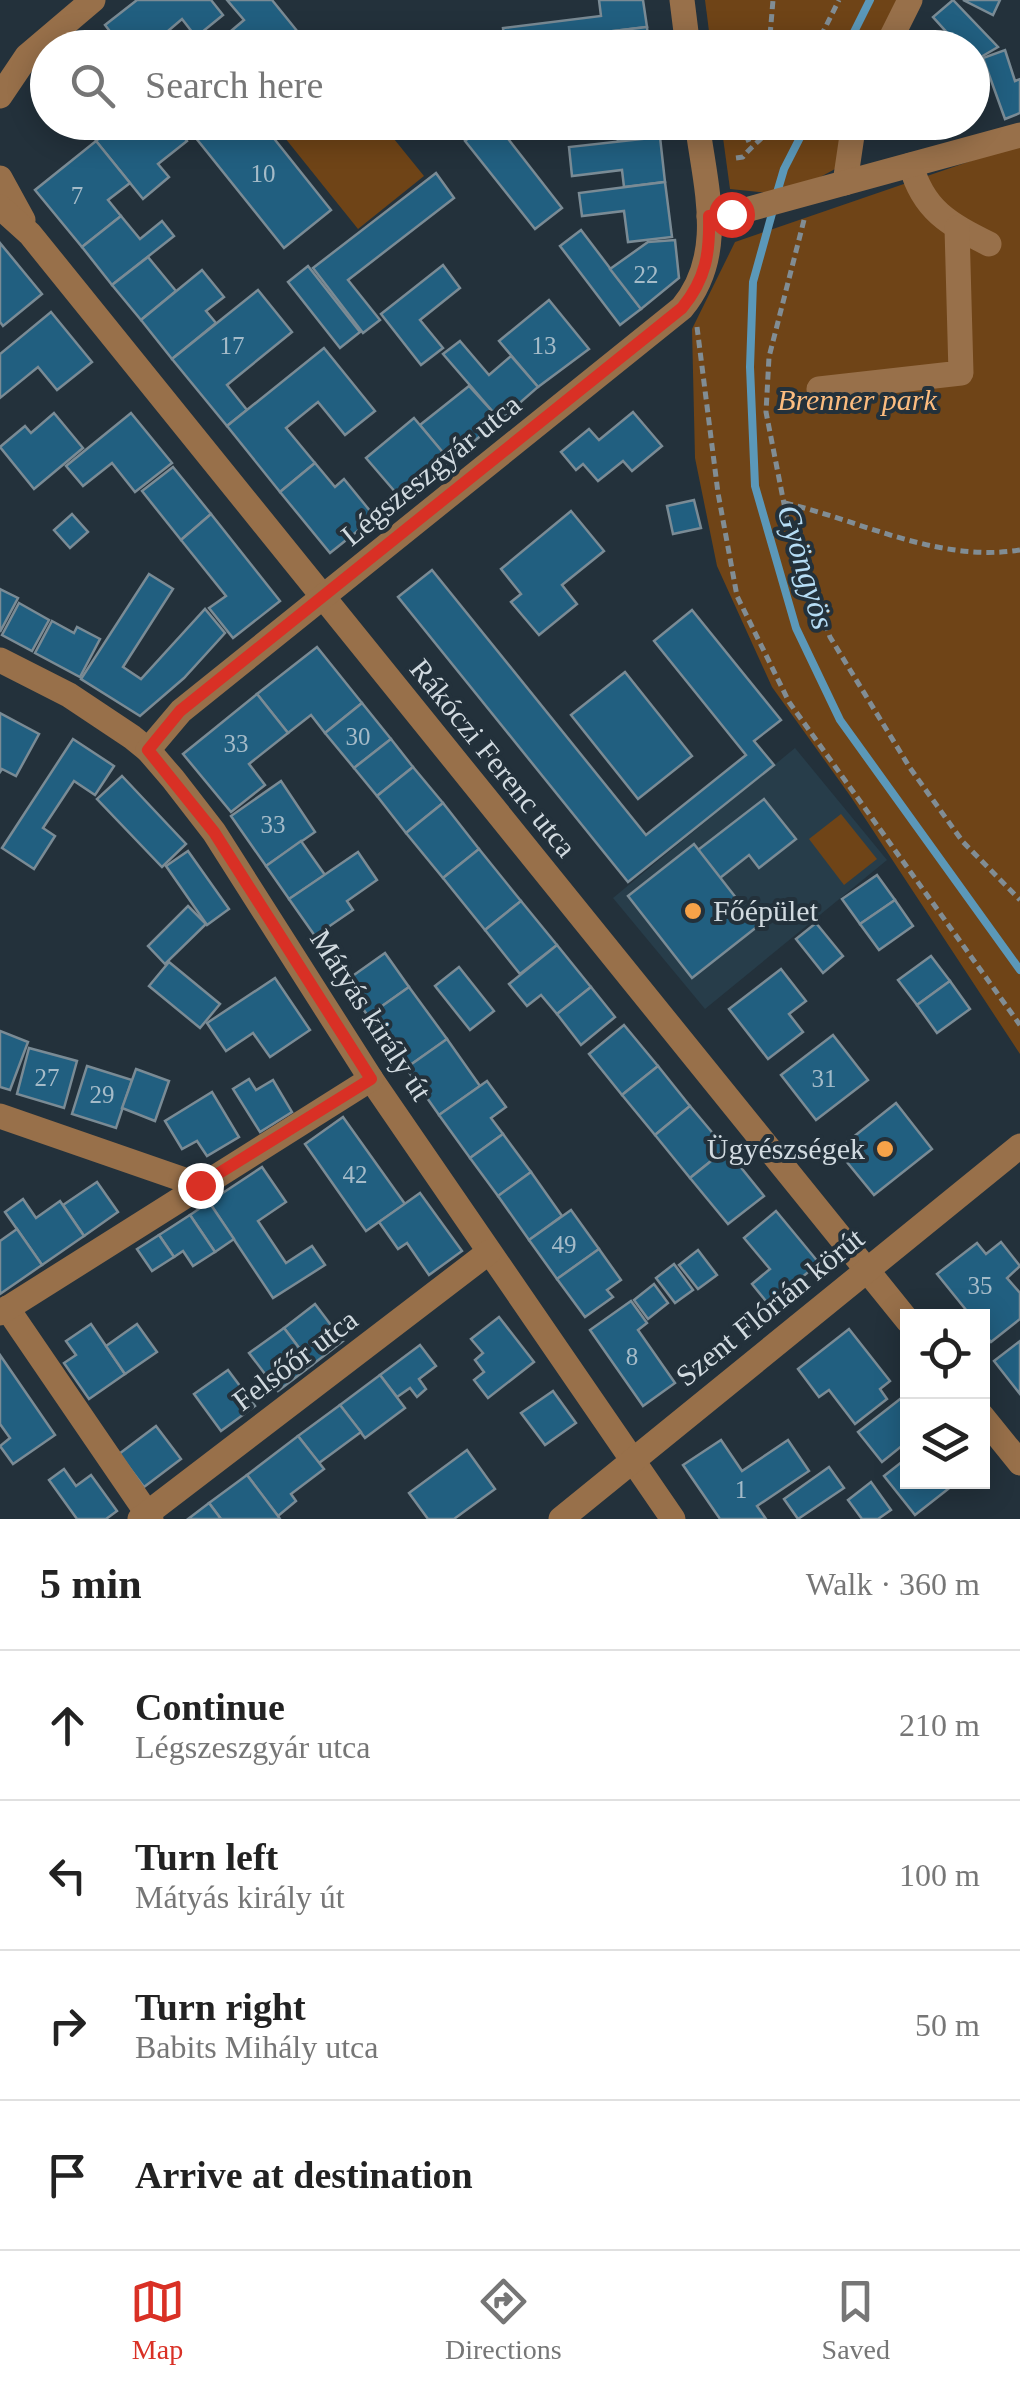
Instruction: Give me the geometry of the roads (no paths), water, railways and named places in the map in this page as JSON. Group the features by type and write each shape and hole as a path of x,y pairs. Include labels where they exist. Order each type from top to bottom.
{"street":[{"path":"57,30 94,0"},
{"path":"682,0 686,30"},
{"path":"895,30 910,0"},
{"path":"0,59 30,46"},
{"path":"0,96 14,72 30,55"},
{"path":"709,216 805,204 845,183 1020,134"},
{"name":"Légszeszgyár utca","path":"148,750 171,720 682,308 705,272 710,248 699,140"},
{"path":"845,183 851,140"},
{"path":"911,165 922,198 957,228 989,244"},
{"name":"Rákóczi Ferenc utca","path":"0,178 30,234"},
{"name":"Rákóczi Ferenc utca","path":"0,207 30,234 900,1311"},
{"path":"820,388 961,374 957,228"},
{"name":"Mátyás király út","path":"0,660 69,695 148,750 214,832 371,1079 673,1519"},
{"path":"146,1517 4,1310 371,1079"},
{"path":"0,1116 200,1185"},
{"name":"Szent Flórián körút","path":"562,1519 1020,1146"},
{"name":"Felsőőr utca","path":"146,1517 490,1252"},
{"path":"990,1426 1020,1464"}],"waterway":[{"name":"Gyöngyös","path":"855,30 870,0"},
{"name":"Gyöngyös","path":"776,196 799,140"},
{"name":"Gyöngyös","path":"773,210 753,282 750,367 755,486 796,628 840,720 1020,970"}],"place":[{"name":"Főépület","path":"693,911"},
{"name":"Ügyészségek","path":"885,1149"}],"park label":[{"name":"Brenner park","path":"857,400"}]}
